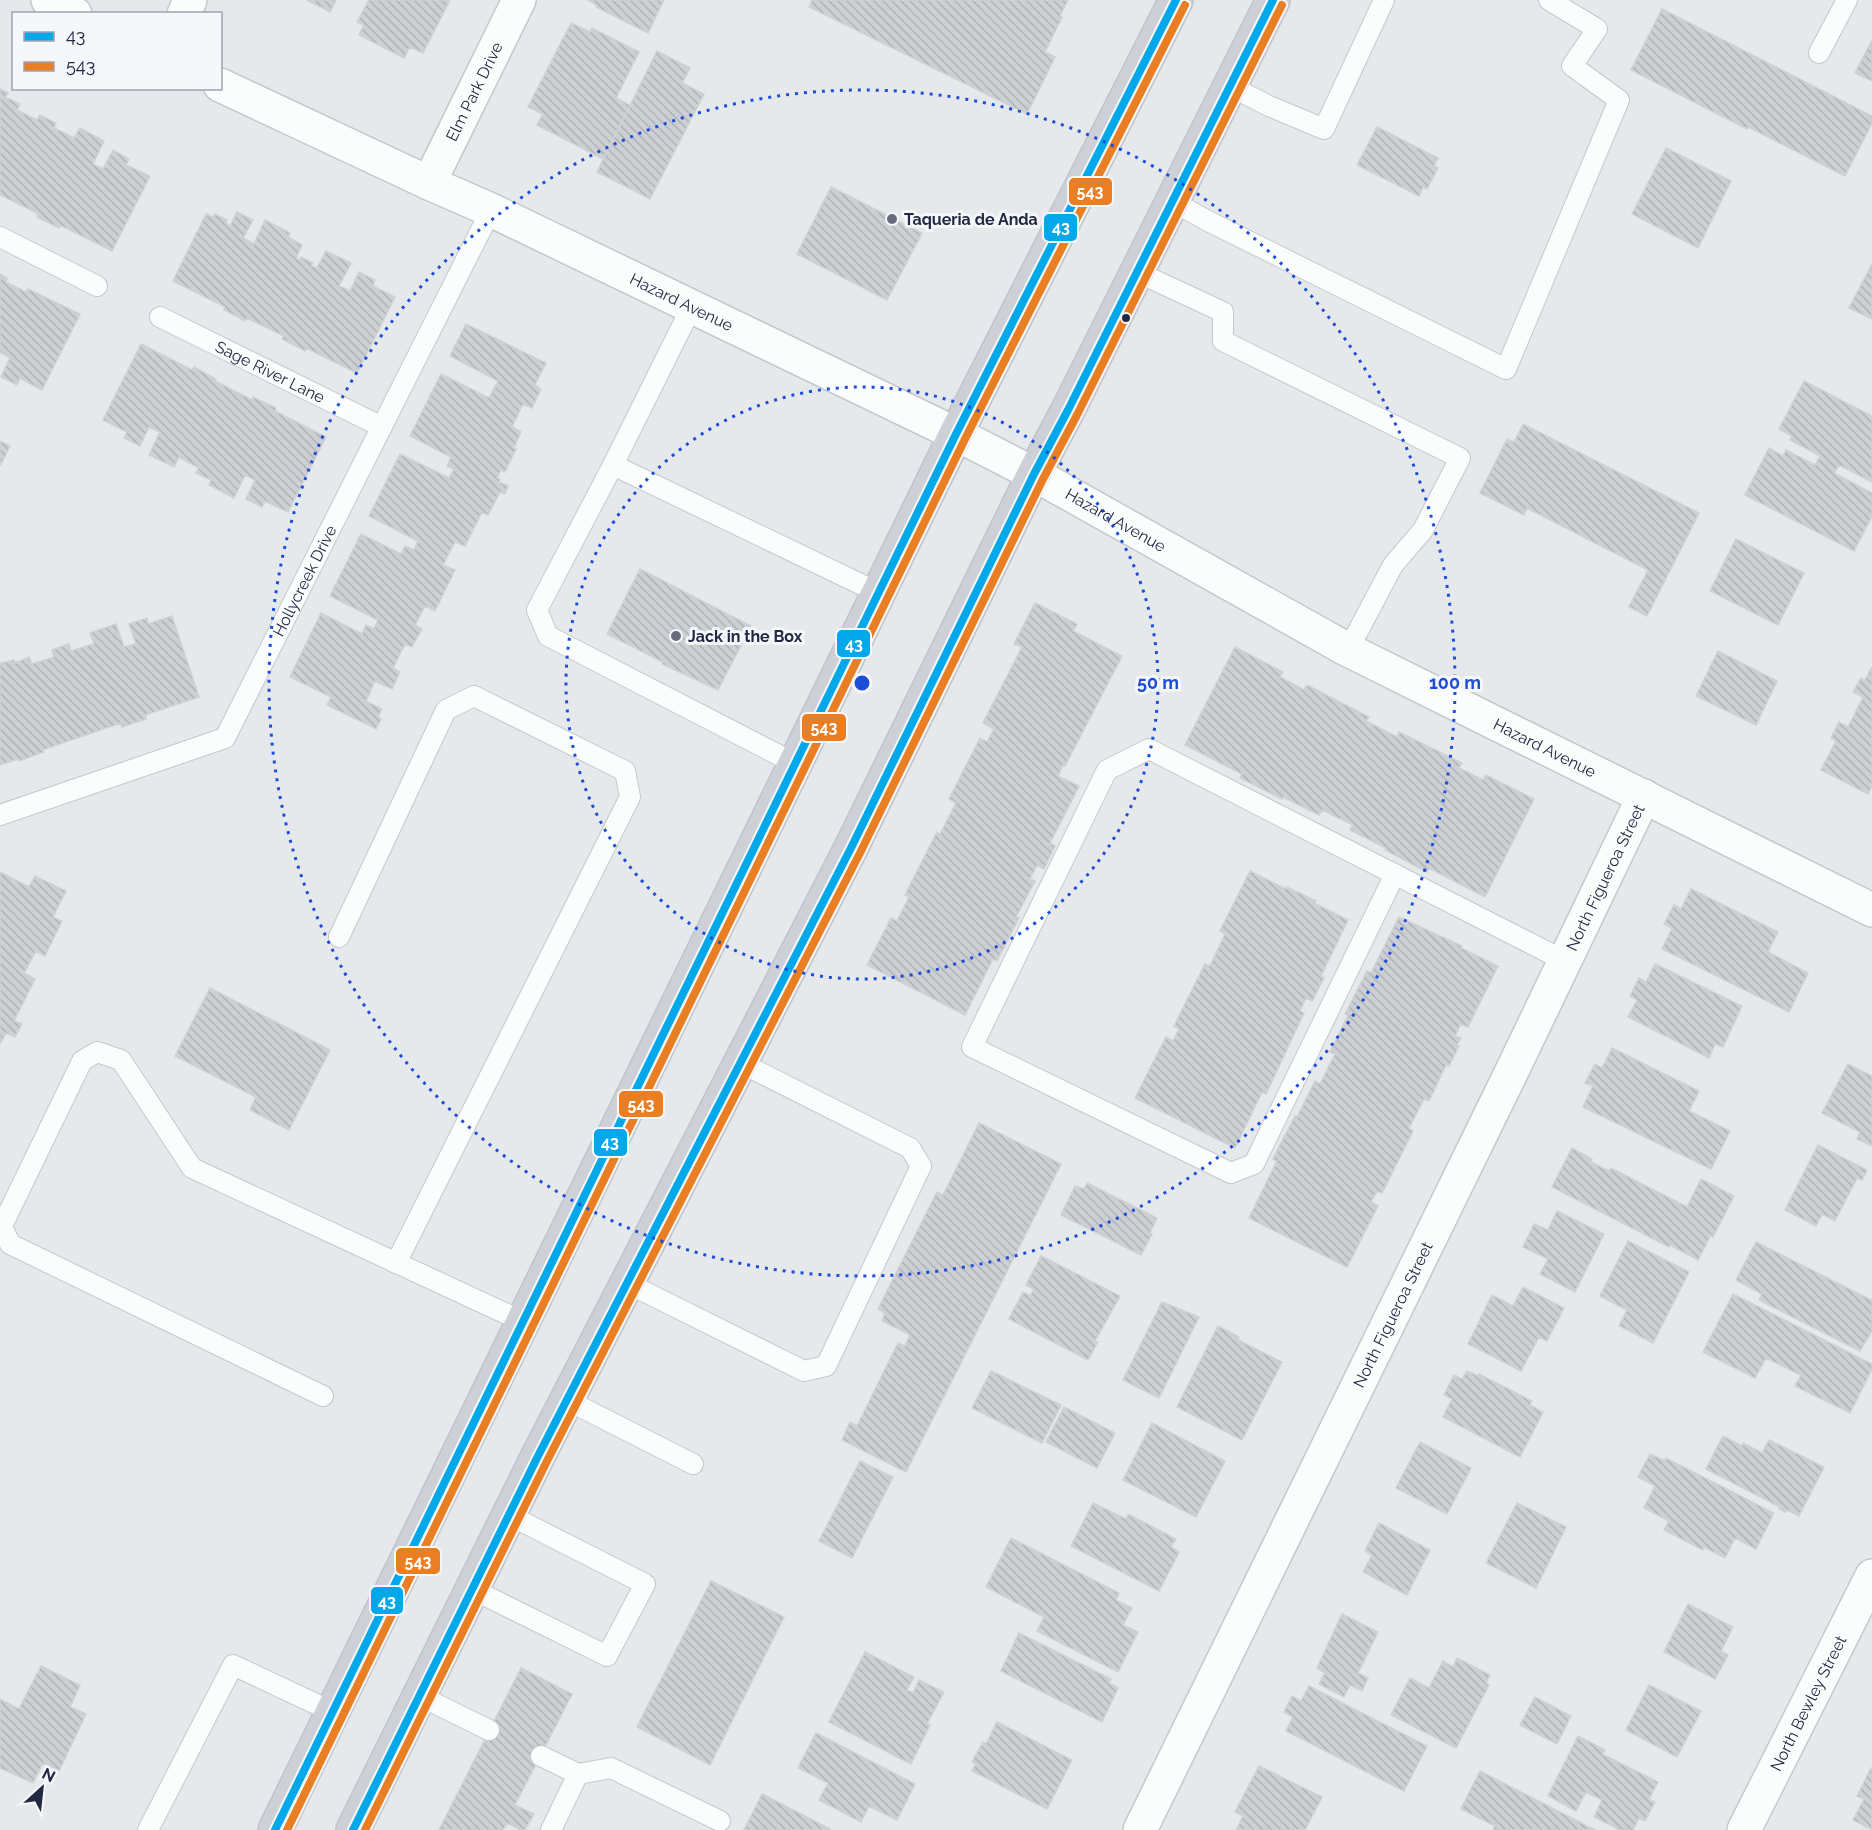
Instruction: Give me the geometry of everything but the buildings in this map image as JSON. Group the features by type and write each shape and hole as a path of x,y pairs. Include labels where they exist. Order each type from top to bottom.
{"main road":[{"path":"275,1830 956,434 1176,0"},
{"path":"353,1830 567,1400 851,848 1034,474 1273,0"}],"street":[{"path":"48,0 71,12"},
{"name":"Elm Park Drive","path":"429,183 519,0"},
{"name":"Hazard Avenue","path":"222,86 491,210 956,434 1034,474 1347,650 1872,910"},
{"name":"North Figueroa Street","path":"1140,1830 1644,796"},
{"name":"North Bewley Street","path":"1744,1830 1872,1576"}],"lane":[{"path":"1230,86 1269,106 1324,129 1384,0"},
{"path":"1172,201 1506,369 1619,100 1572,66 1597,29 1549,0"},
{"path":"1819,53 1847,0"},
{"name":"Hollycreek Drive","path":"0,815 225,738 491,210"},
{"path":"0,237 97,286"},
{"path":"1137,272 1223,312 1222,341 1460,458 1423,530 1393,565 1347,650"},
{"path":"692,306 613,465 537,610 548,636 796,764"},
{"name":"Sage River Lane","path":"160,317 382,427"},
{"path":"613,465 879,593"},
{"path":"339,937 446,710 474,696 624,771 630,797 396,1263"},
{"path":"1395,874 1254,1164 1231,1173 972,1047 1107,770 1149,749 1395,874 1565,961"},
{"path":"323,1396 10,1244 2,1226 82,1061 97,1052 121,1060 192,1168 524,1322"},
{"path":"627,1283 804,1371 826,1366 921,1166 910,1148 741,1063"},
{"path":"567,1400 693,1464"},
{"path":"472,1589 607,1656 645,1584 509,1515"},
{"path":"148,1830 233,1665 333,1712"},
{"path":"420,1696 489,1730"},
{"path":"540,1756 579,1774 611,1768 720,1821"},
{"path":"551,1830 579,1774"}],"transit line":[{"name":"43","path":"275,1830 956,434 1176,0"},
{"name":"43","path":"353,1830 538,1456 851,848 1034,474 1273,0"},
{"name":"543","path":"287,1830 965,439 1185,5"},
{"name":"543","path":"365,1830 547,1461 860,853 1043,479 1282,5"}],"place":[{"name":"Taqueria de Anda","path":"892,219"},
{"name":"Jack in the Box","path":"676,636"}]}
